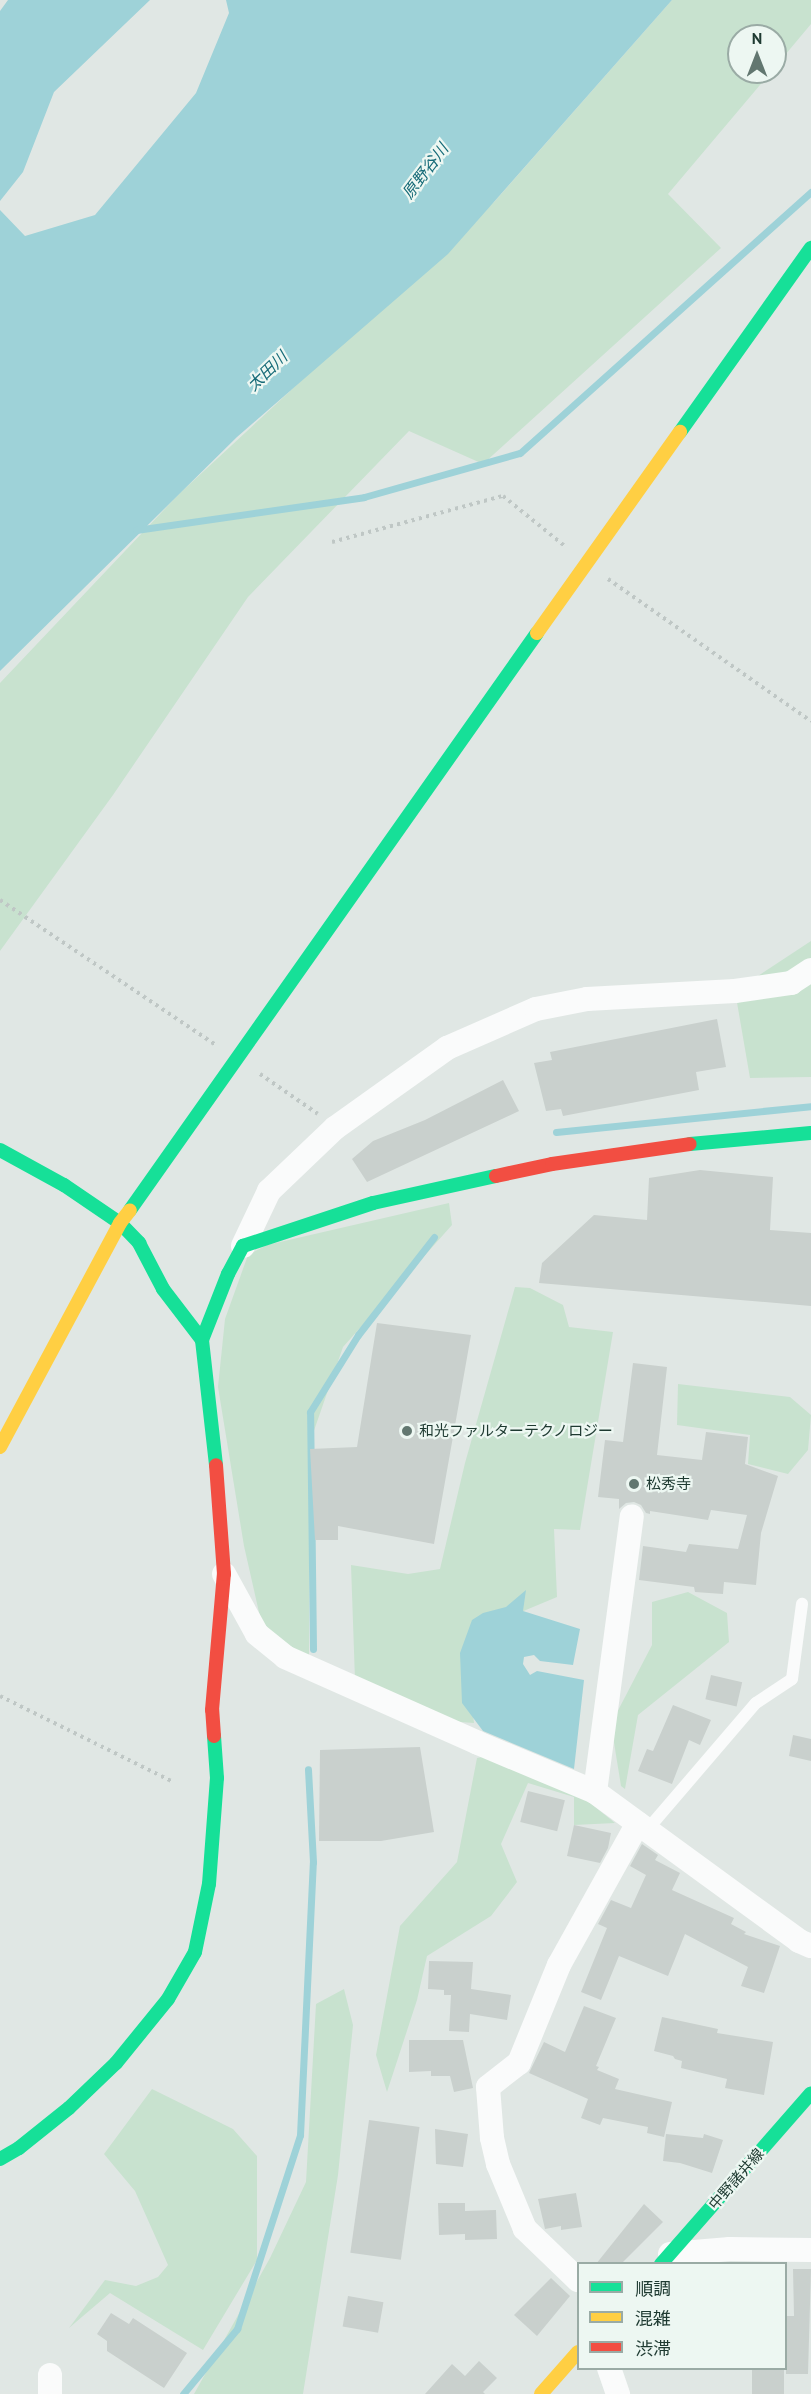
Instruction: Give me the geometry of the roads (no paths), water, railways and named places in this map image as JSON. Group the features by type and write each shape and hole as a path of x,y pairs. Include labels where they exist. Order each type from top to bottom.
{"street":[{"path":"0,1447 120,1223 168,1159 811,248"},
{"path":"0,2159 19,2148 69,2108 116,2063 168,1999 195,1952 209,1884 217,1778 212,1710 224,1574 220,1505 202,1340 228,1274 269,1191 335,1128 447,1048 536,1009 587,999 735,991 791,983 811,970"},
{"path":"243,1246 373,1203 552,1164 720,1138 811,1133"},
{"path":"0,1150 74,1191 120,1223 139,1243 163,1289 202,1340"},
{"path":"595,1792 632,1516"},
{"path":"224,1574 257,1634 285,1657 595,1792 799,1941 811,1946"},
{"path":"577,2278 525,2229 498,2164 492,2138 488,2087 519,2063 559,1965 642,1826"},
{"name":"中野諸井線","path":"665,2259 811,2093"},
{"path":"665,2259 730,2249 811,2250"},
{"path":"541,2394 577,2354"},
{"path":"610,2370 618,2394"}],"lane":[{"path":"642,1826 756,1703 792,1679 801,1604"}],"water":[{"path":"8,0 150,0 54,92 23,172 0,201 0,11"},
{"path":"226,0 672,0 448,254 237,437 0,671 0,210 25,236 95,215 196,93 229,13"},
{"path":"526,1590 523,1611 580,1629 573,1665 540,1661 534,1655 524,1657 523,1664 530,1675 537,1671 584,1680 574,1769 483,1731 462,1703 460,1653 472,1620 483,1613 506,1607"}],"waterway":[{"path":"136,530 364,497 520,453 811,192"},
{"path":"556,1132 811,1106"},
{"path":"313,1649 310,1412 358,1335 434,1237"},
{"path":"183,2394 237,2329 300,2135 313,1862 308,1769"}],"place":[{"name":"和光ファルターテクノロジー","path":"407,1431"},
{"name":"松秀寺","path":"634,1484"}],"water label":[{"name":"原野谷川","path":"425,171"},
{"name":"太田川","path":"267,371"}]}
